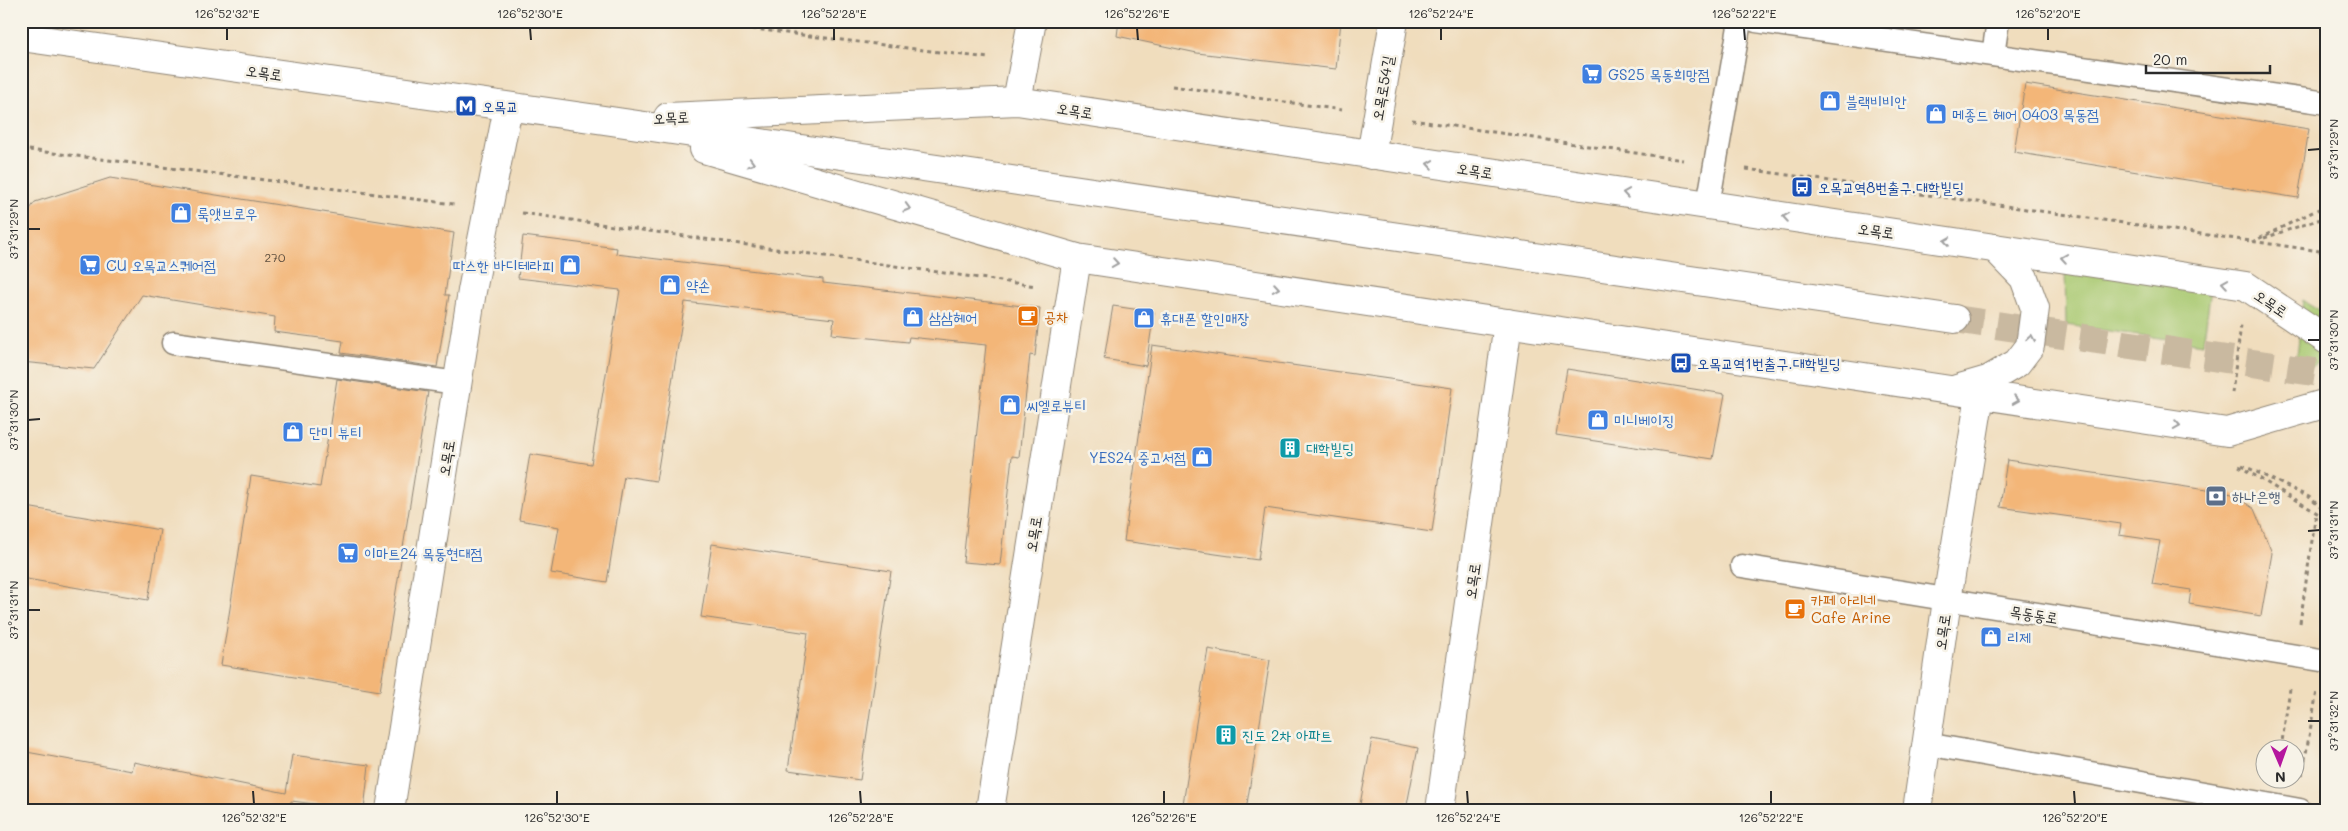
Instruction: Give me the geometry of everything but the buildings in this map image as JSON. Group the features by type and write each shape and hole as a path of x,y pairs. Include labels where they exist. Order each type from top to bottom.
{"main road":[{"path":"1017,101 1032,21"},
{"name":"오목로54길","path":"1371,155 1394,21"},
{"name":"오목로","path":"21,37 604,120 1955,320"},
{"name":"오목로","path":"604,120 1017,101 2246,286 2327,340"},
{"name":"오목로","path":"390,810 472,291 508,107"},
{"name":"오목로","path":"604,120 1077,258 2227,432 2327,403"},
{"path":"1950,390 1988,380 2017,363 2030,346 2035,308 2024,278 1995,248"},
{"name":"오목로","path":"990,810 1077,258"},
{"name":"오목로","path":"1440,810 1508,323"},
{"name":"오목로","path":"1917,810 1947,600 1980,395"}],"lane":[{"path":"1708,205 1740,21"},
{"path":"1756,21 2327,103"},
{"path":"1993,56 1998,21"},
{"path":"173,343 457,383"},
{"name":"목동동로","path":"1742,566 2324,661"},
{"path":"1926,744 2298,809"}],"path":[{"path":"688,21 1024,64"},
{"path":"1171,85 2252,243 2327,252"},
{"path":"2252,243 2327,205"},
{"path":"2252,243 2327,216"},
{"path":"2252,243 2224,456 2309,497 2327,513"},
{"path":"2298,809 2324,661"}],"green space":[{"path":"2065,267 2211,289 2203,344 2066,325"},
{"path":"2303,300 2321,311 2327,318 2327,358 2295,375"}],"tunnel":[{"path":"1955,319 2327,374"}],"place":[{"name":"GS25 목동희망점","path":"1592,74"},
{"name":"블랙비비안","path":"1830,101"},
{"name":"오목교","path":"466,106"},
{"name":"메종드 헤어 0403 목동점","path":"1936,114"},
{"name":"오목교역8번출구.대학빌딩","path":"1802,187"},
{"name":"룩앳브로우","path":"181,213"},
{"name":"CU 오목교스퀘어점","path":"90,265"},
{"name":"따스한 바디테라피","path":"570,265"},
{"name":"약손","path":"670,285"},
{"name":"공차","path":"1028,316"},
{"name":"삼삼헤어","path":"913,317"},
{"name":"휴대폰 할인매장","path":"1144,318"},
{"name":"오목교역1번출구.대학빌딩","path":"1681,363"},
{"name":"씨엘로뷰티","path":"1010,405"},
{"name":"미니베이징","path":"1598,420"},
{"name":"단미 뷰티","path":"293,432"},
{"name":"대학빌딩","path":"1290,448"},
{"name":"YES24 중고서점","path":"1202,457"},
{"name":"하나은행","path":"2216,496"},
{"name":"이마트24 목동현대점","path":"348,553"},
{"name":"카페 아리네 Cafe Arine","path":"1795,609"},
{"name":"리제","path":"1991,637"},
{"name":"진도 2차 아파트","path":"1226,735"}]}
